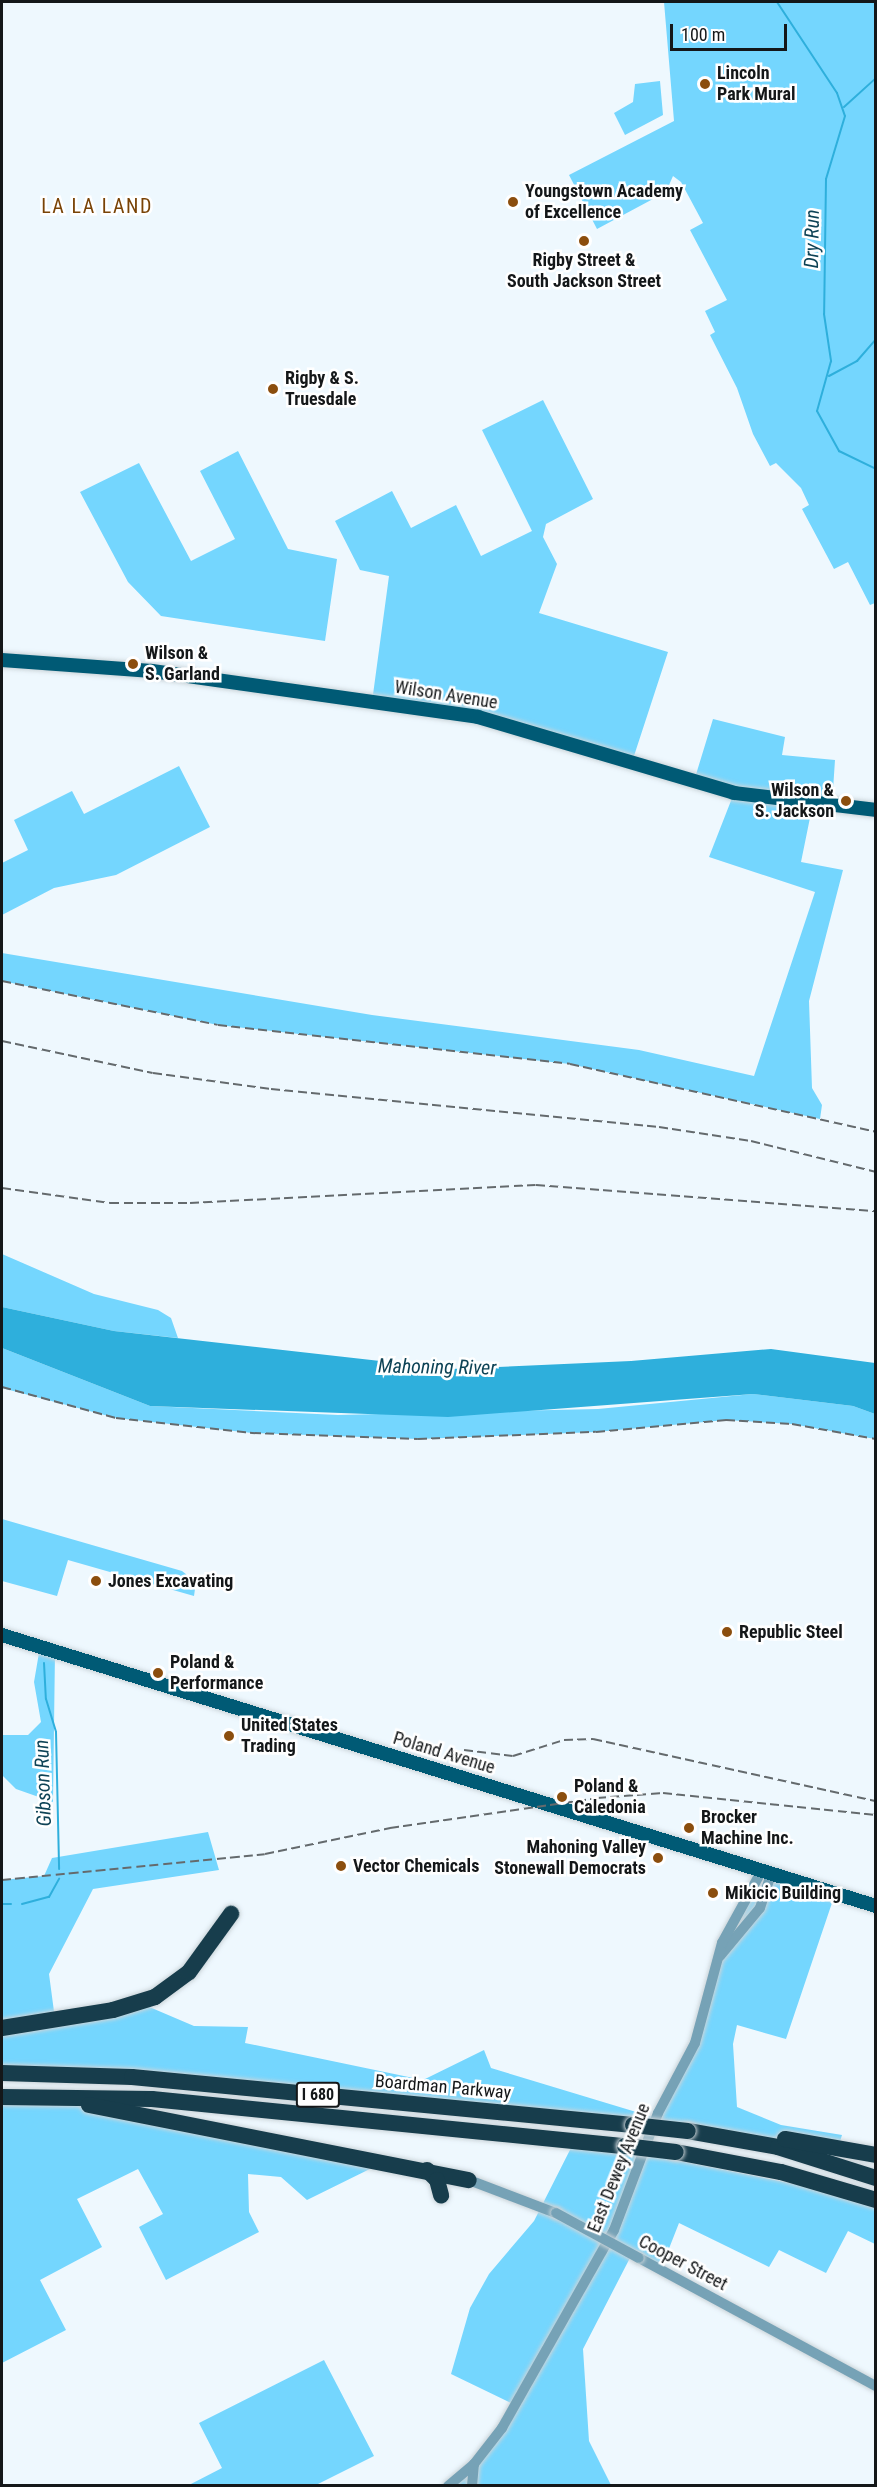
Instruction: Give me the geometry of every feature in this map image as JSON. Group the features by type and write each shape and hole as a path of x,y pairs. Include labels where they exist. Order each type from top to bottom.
{"highway":[{"path":"2,2028 113,2010 155,1997 189,1972 231,1914"},
{"name":"Boardman Parkway","path":"2,2073 132,2077 633,2124 696,2132 778,2147 876,2178"},
{"name":"I 680","path":"2,2097 152,2099 676,2152 781,2172 876,2200"},
{"path":"23,2097 427,2170 469,2180"},
{"path":"696,2132 787,2140 876,2155"},
{"path":"427,2170 438,2183 441,2195"}],"main road":[{"name":"Wilson Avenue","path":"2,660 152,671 478,717 734,793 876,810"},
{"name":"Poland Avenue","path":"2,1635 766,1874 876,1906"}],"street":[{"path":"717,1962 760,1908 766,1874"},
{"name":"East Dewey Avenue","path":"452,2484 474,2464 502,2428 614,2230 658,2112 695,2043 725,1935 766,1874"},
{"name":"Cooper Street","path":"469,2180 555,2213 876,2386"},
{"path":"472,2486 474,2464"}],"shaded area":[{"path":"664,2 875,2 875,603 870,605 848,562 834,569 802,509 809,505 801,488 776,463 770,466 753,434 737,388 710,335 715,332 705,311 727,300 690,230 703,223 681,182 673,176 666,192 597,229 569,175 674,121"},
{"path":"660,81 663,115 625,135 614,113 633,102 635,84"},
{"path":"543,400 593,499 546,524 543,537 557,564 539,613 668,652 632,762 516,726 372,702 389,576 360,570 335,521 392,491 411,528 456,505 481,556 532,531 482,430"},
{"path":"238,451 288,549 337,559 325,641 161,616 128,582 80,492 139,463 191,561 235,539 200,471"},
{"path":"713,719 785,737 782,755 835,760 832,805 813,803 801,862 843,870 809,1001 812,1088 822,1105 820,1119 570,1064 218,1025 2,981 2,953 372,1015 639,1050 754,1076 815,892 709,857 734,793 694,781"},
{"path":"179,766 210,827 116,875 54,888 2,915 2,863 28,850 14,820 72,791 84,814"},
{"path":"2,1254 94,1294 158,1310 171,1318 178,1338 114,1331 2,1307"},
{"path":"2,1307 114,1331 451,1369 631,1361 771,1349 875,1363 875,1414 853,1406 753,1394 448,1417 150,1406 2,1348"},
{"path":"2,1348 150,1406 338,1415 598,1409 753,1394 853,1406 875,1414 875,1439 792,1424 726,1420 596,1432 418,1439 252,1433 116,1418 2,1388"},
{"path":"2,1519 182,1571 196,1582 194,1596 68,1560 57,1596 2,1581"},
{"path":"40,1647 55,1652 53,1802 16,1789 2,1775 2,1735 28,1735 41,1722 34,1682"},
{"path":"208,1832 219,1870 93,1889 49,1974 55,2019 140,2003 194,2026 248,2027 245,2043 423,2080 484,2050 491,2068 656,2118 682,2072 712,1978 761,1872 835,1894 786,2039 737,2025 733,2044 737,2107 781,2125 842,2135 838,2148 2,2073 2,1880 44,1876 52,1858"},
{"path":"2,2097 81,2104 384,2162 307,2200 281,2177 248,2174 249,2212 259,2232 166,2280 139,2227 163,2214 138,2169 77,2199 102,2247 40,2280 66,2330 2,2363"},
{"path":"575,2140 875,2200 875,2244 848,2231 826,2273 779,2250 769,2267 679,2223 661,2269 632,2254 583,2349 589,2441 611,2485 455,2485 515,2405 451,2374 470,2308 489,2274 534,2221"},
{"path":"324,2360 374,2456 316,2485 189,2485 222,2468 199,2423"}],"waterway":[{"name":"Dry Run","path":"777,2 837,93 845,116 826,179 824,314 831,361 817,411 839,451 876,469"},
{"path":"844,107 876,78"},
{"path":"829,376 857,361 876,339"},
{"name":"Gibson Run","path":"44,1663 46,1699 56,1732 59,1869"},
{"name":"Gibson Run","path":"22,1904 49,1897 59,1879"},
{"name":"Gibson Run","path":"2,1904 11,1904"}],"railway":[{"path":"2,981 218,1025 570,1064 876,1132"},
{"path":"2,1041 153,1073 271,1089 659,1127 751,1141 876,1172"},
{"path":"2,1188 110,1203 190,1203 536,1185 876,1211"},
{"path":"2,1387 116,1418 252,1433 418,1439 596,1432 726,1420 792,1424 876,1439"},
{"path":"464,1750 513,1756 564,1740 593,1739 876,1801"},
{"path":"2,1880 265,1854 390,1828 597,1798 663,1793 876,1815"}],"place":[{"name":"Lincoln Park Mural","path":"705,84"},
{"name":"Youngstown Academy of Excellence","path":"513,202"},
{"name":"Rigby Street & South Jackson Street","path":"584,241"},
{"name":"Rigby & S. Truesdale","path":"273,389"},
{"name":"Wilson & S. Garland","path":"133,664"},
{"name":"Wilson & S. Jackson","path":"846,801"},
{"name":"Jones Excavating","path":"96,1581"},
{"name":"Republic Steel","path":"727,1632"},
{"name":"Poland & Performance","path":"158,1673"},
{"name":"United States Trading","path":"229,1736"},
{"name":"Poland & Caledonia","path":"562,1797"},
{"name":"Brocker Machine Inc.","path":"689,1828"},
{"name":"Mahoning Valley Stonewall Democrats","path":"658,1858"},
{"name":"Vector Chemicals","path":"341,1866"},
{"name":"Mikicic Building","path":"713,1893"}],"district":[{"name":"LA LA LAND","path":"97,206"}],"water label":[{"name":"Mahoning River","path":"437,1367"}]}
